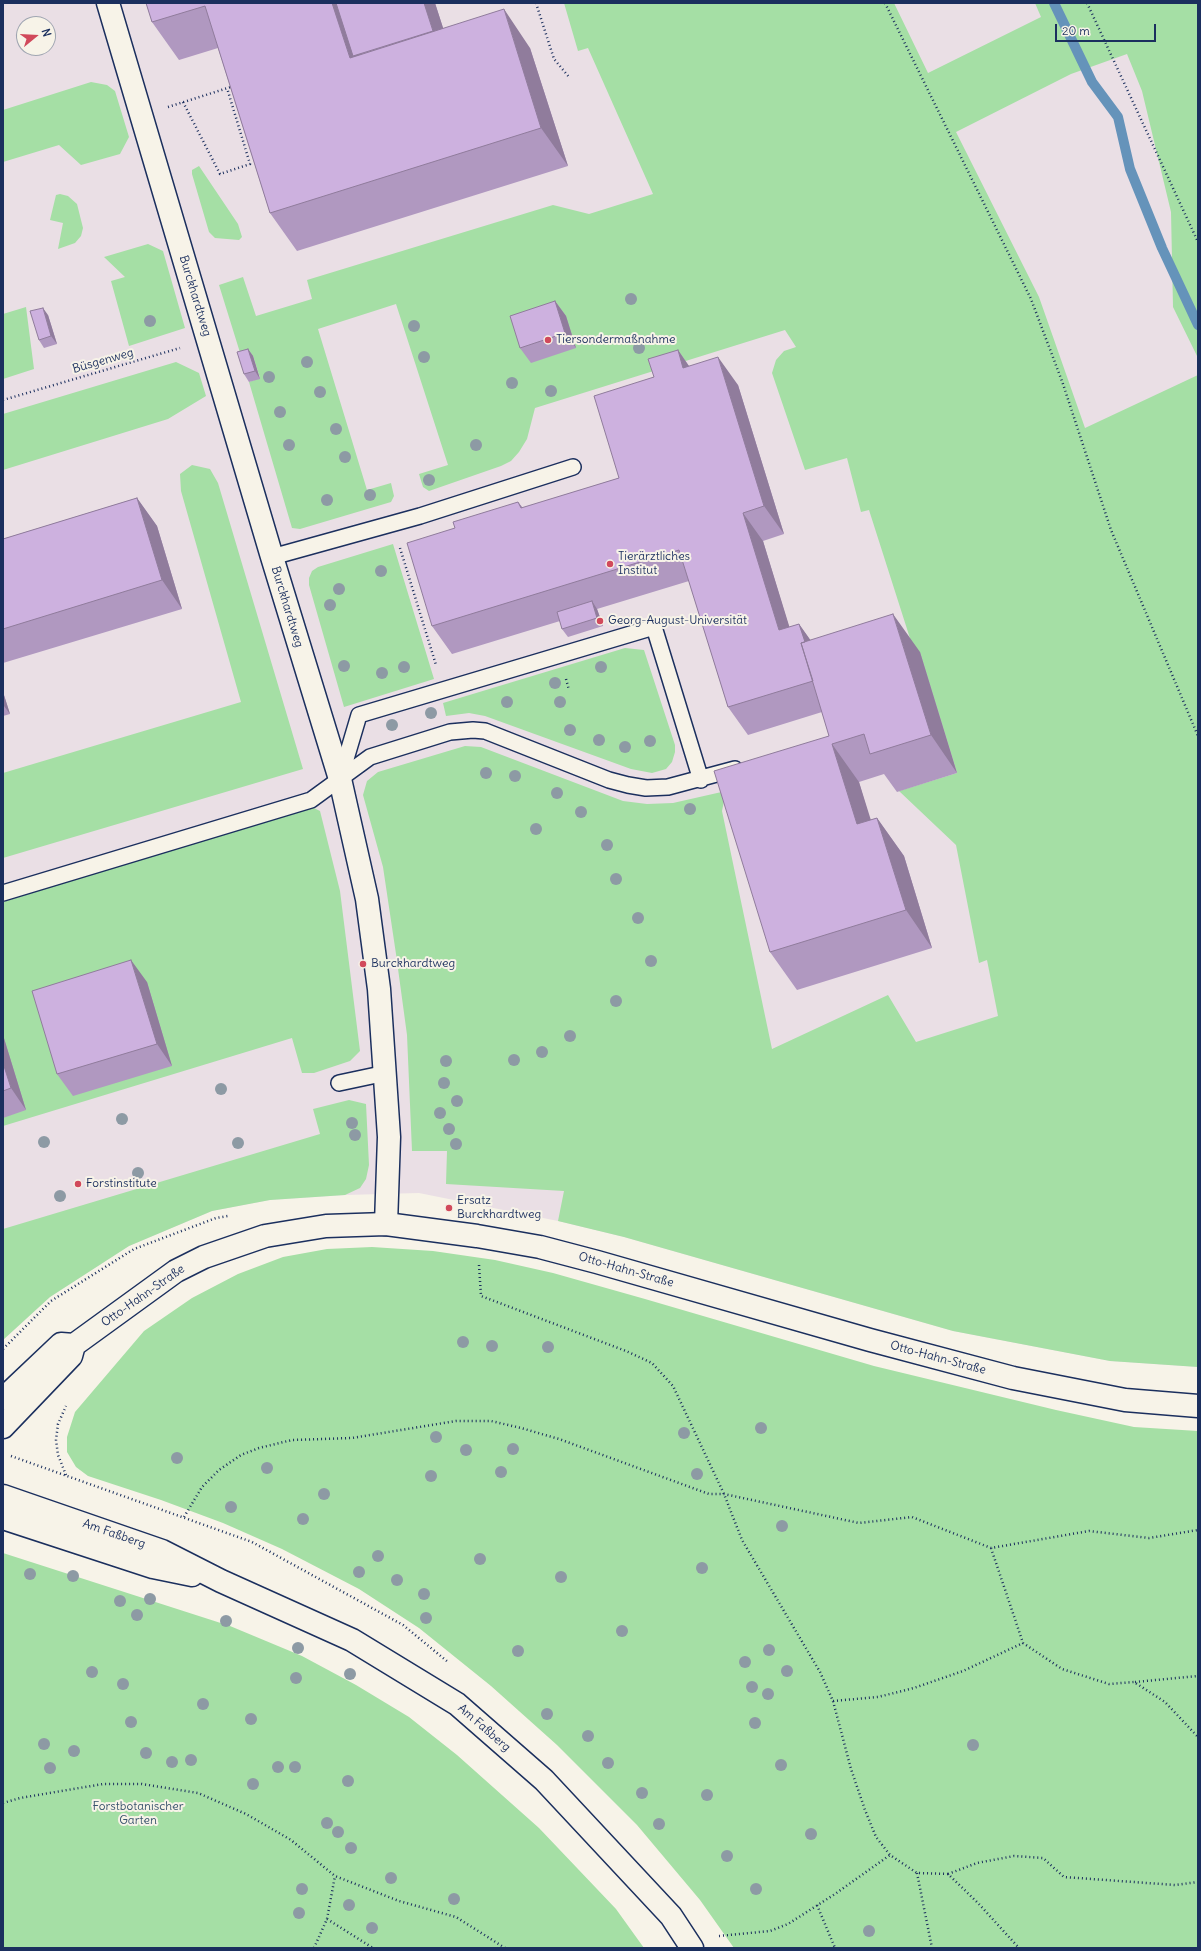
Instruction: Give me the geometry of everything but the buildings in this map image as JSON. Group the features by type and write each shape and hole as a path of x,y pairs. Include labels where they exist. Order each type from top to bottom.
{"street":[{"name":"Burckhardtweg","path":"108,3 272,557 340,779 367,899 379,989 386,1073 389,1137 386,1224"},
{"name":"Otto-Hahn-Straße","path":"3,1427 70,1356 74,1345 176,1271 204,1257 265,1236 326,1226 386,1224 477,1236 548,1249 1013,1378 1125,1400 1198,1406"},
{"name":"Otto-Hahn-Straße","path":"3,1399 61,1344 74,1345"},
{"name":"Am Faßberg","path":"3,1496 162,1551 221,1581 352,1640 457,1704 544,1780 671,1916 692,1948"},
{"name":"Am Faßberg","path":"3,1518 153,1567 221,1581"}],"lane":[{"path":"272,557 392,522 420,516 572,468"},
{"path":"340,779 359,716 654,627 701,780"},
{"path":"3,892 311,800 370,757 450,732 473,730 485,731 628,786 646,788 668,787 701,780 746,766"},
{"path":"339,1083 386,1073"}],"path":[{"path":"536,3 554,59 569,77"},
{"path":"885,3 1031,299 1063,384 1110,530 1198,736"},
{"path":"1087,3 1198,242"},
{"path":"227,88 250,164 220,174 183,102 227,88 238,85"},
{"name":"Büsgenweg","path":"3,400 208,340"},
{"path":"392,522 437,669"},
{"path":"478,1259 481,1296 626,1351 652,1363 673,1386 724,1494 742,1540 820,1672 833,1701 851,1769 864,1810 876,1837 890,1855 917,1872 948,1874 977,1863 1014,1856 1043,1858 1064,1877 1175,1884 1198,1882"},
{"path":"10,1455 66,1476 58,1455 56,1440 58,1424 66,1406 70,1401"},
{"path":"184,1517 202,1487 219,1470 241,1455 259,1448 292,1440 352,1438 456,1421 491,1421 559,1439 709,1494 724,1494 859,1523 912,1517 991,1548 1089,1532 1149,1538 1198,1530"},
{"path":"991,1548 1023,1644 1062,1669 1108,1684 1198,1676"},
{"path":"833,1701 878,1697 914,1688 963,1671 1023,1644"},
{"path":"1134,1682 1165,1702 1198,1737"},
{"path":"3,1803 20,1798 103,1784 142,1784 198,1793 246,1814 291,1840 335,1876 399,1901 456,1917 505,1948"},
{"path":"713,1937 770,1931 788,1924 890,1855"},
{"path":"917,1872 932,1948"},
{"path":"948,1874 978,1903 1019,1948"},
{"path":"314,1948 326,1919 335,1876"},
{"path":"817,1905 835,1948"},
{"path":"326,1919 373,1948"}],"shaded area":[{"name":"Georg-August-Universität","path":"3,3 1198,3 1198,1367 1110,1361 953,1331 624,1237 558,1221 419,1193 345,1195 270,1200 212,1211 129,1246 50,1297 3,1340"}],"green space":[{"path":"564,3 894,3 928,73 1041,17 1035,3 1198,3 1198,358 1173,307 1171,212 1142,91 1127,54 1071,74 956,132 1039,297 1085,428 1198,375 1198,1367 1110,1361 953,1331 624,1237 558,1221 564,1191 446,1184 447,1151 412,1151 407,1035 396,954 383,867 363,795 367,781 378,772 465,746 481,747 623,801 647,804 673,803 726,791 722,811 772,1049 888,995 916,1042 998,1016 987,960 979,963 956,845 899,791 957,773 920,653 915,654 869,510 861,512 847,458 805,470 772,373 776,360 784,351 796,347 785,330 535,408 527,439 511,461 501,466 429,491 423,487 419,474 448,465 396,304 318,329 367,490 391,483 394,496 391,502 300,529 292,528 249,382 260,378 253,356 242,359 219,285 243,277 256,316 312,299 307,280 553,205 589,214 653,194 588,48 578,51"},
{"path":"91,82 107,85 115,91 129,137 120,154 81,165 59,145 3,162 3,110"},
{"path":"199,166 238,224 242,237 239,240 215,238 209,232 192,174 192,170"},
{"path":"60,194 68,196 77,204 83,228 81,236 75,243 58,249 63,223 50,220 56,195"},
{"path":"148,244 163,251 185,328 129,346 111,281 125,277 104,257"},
{"path":"26,307 34,369 3,379 3,314"},
{"path":"176,362 199,373 206,396 168,419 3,470 3,414"},
{"path":"192,465 210,469 218,483 303,769 3,858 3,773 241,702 181,491 180,474"},
{"path":"393,544 434,679 344,707 309,585 309,578 312,571 318,567"},
{"path":"625,648 644,650 675,745 675,752 672,762 666,769 652,773 631,769 485,716 469,713 446,716 443,703"},
{"path":"310,806 320,811 340,891 360,1051 350,1061 314,1073 302,1073 292,1038 3,1126 3,902"},
{"path":"349,1100 366,1104 369,1165 366,1179 360,1188 345,1195 270,1200 212,1211 129,1246 50,1297 3,1340 3,1229 320,1134 313,1109"},
{"path":"372,1247 433,1251 495,1260 553,1273 874,1366 1056,1410 1134,1427 1198,1431 1198,1948 734,1948 700,1900 637,1825 557,1745 491,1686 419,1628 359,1589 282,1549 223,1523 161,1500 88,1476 76,1467 67,1452 67,1437 75,1412 144,1331 192,1298 238,1274 283,1257 327,1249"},
{"name":"Forstbotanischer Garten","path":"3,1553 230,1626 302,1656 356,1685 409,1717 457,1755 539,1828 616,1909 644,1948 3,1948"}],"waterway":[{"path":"1054,3 1092,82 1118,117 1130,169 1162,248 1198,325"}],"place":[{"name":"Tiersondermaßnahme","path":"548,340"},
{"name":"Tierärztliches Institut","path":"610,564"},
{"name":"Georg-August-Universität","path":"600,621"},
{"name":"Burckhardtweg","path":"363,964"},
{"name":"Forstinstitute","path":"78,1184"},
{"name":"Ersatz Burckhardtweg","path":"449,1208"}]}
